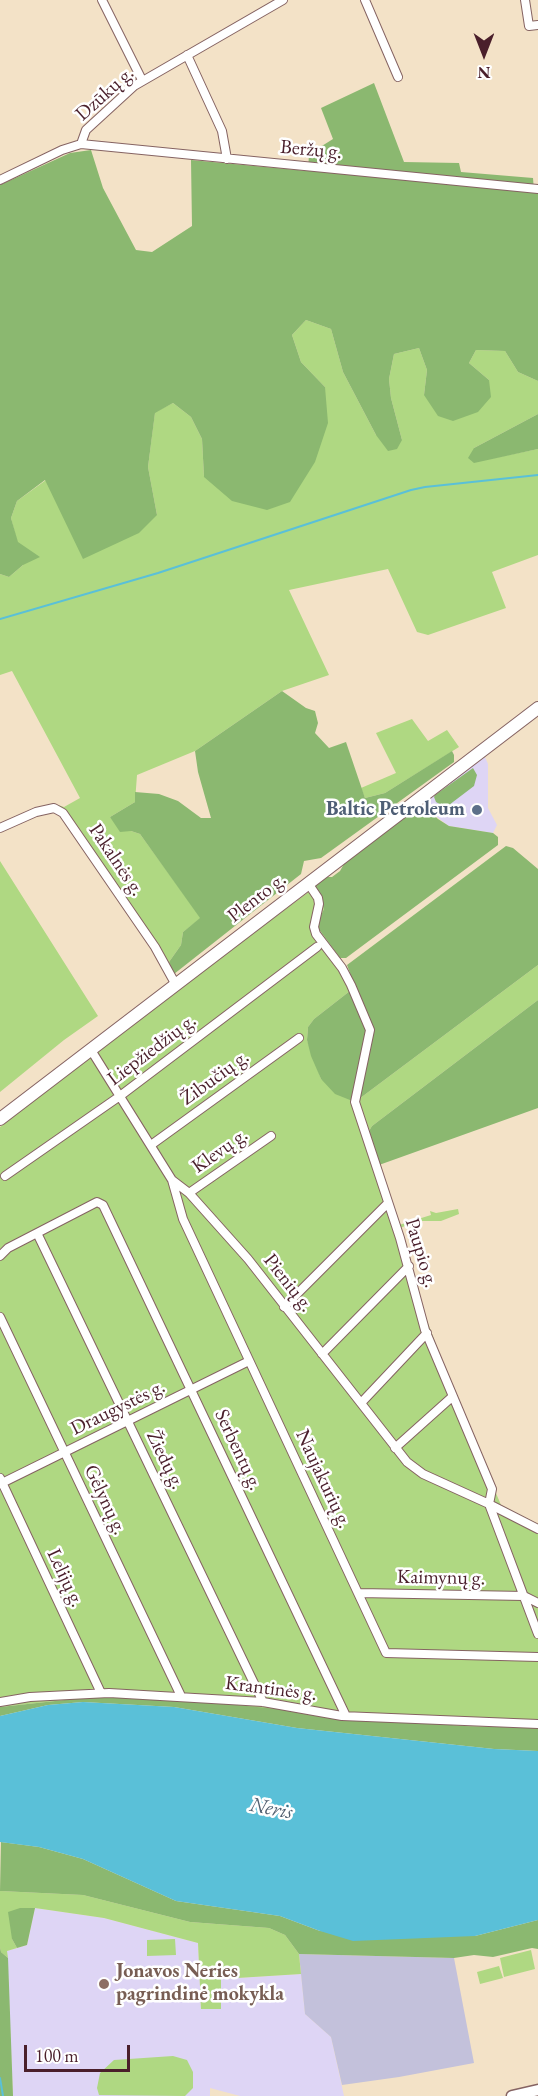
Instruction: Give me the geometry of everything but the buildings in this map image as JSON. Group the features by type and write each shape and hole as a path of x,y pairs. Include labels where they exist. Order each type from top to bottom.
{"highway":[{"name":"Plento g.","path":"0,1119 538,708"}],"main road":[{"path":"512,2096 538,2090"}],"street":[{"path":"102,0 142,80"},
{"name":"Dzūkų g.","path":"81,144 86,130 142,80 283,0"},
{"path":"365,0 398,77"},
{"path":"525,0 529,26 538,25"},
{"path":"187,55 218,120 226,146 227,159"},
{"path":"0,180 62,150 81,144"},
{"name":"Beržų g.","path":"81,144 538,189"},
{"name":"Pakalnės g.","path":"0,828 36,812 54,808 63,813 155,947 176,985"},
{"name":"Paupio g.","path":"308,883 318,898 319,904 314,927 316,934 342,968 370,1030 355,1102 409,1266 427,1333 492,1489 489,1504 538,1634"},
{"name":"Liepžiedžių g.","path":"5,1176 120,1096 317,947"},
{"name":"Žibučių g.","path":"151,1145 299,1038"},
{"name":"Pienių g.","path":"91,1050 172,1180 189,1193 248,1259 407,1462 423,1474 538,1529"},
{"name":"Klevų g.","path":"189,1193 271,1136"},
{"name":"Naujakurių g.","path":"172,1180 183,1219 386,1653 538,1657"},
{"name":"Serbentų g.","path":"37,1233 97,1203 100,1202 104,1208 346,1716"},
{"path":"284,1307 388,1203"},
{"path":"0,1256 8,1248 37,1233"},
{"name":"Žiedų g.","path":"37,1233 263,1702"},
{"path":"322,1354 409,1266"},
{"name":"Gėlynų g.","path":"0,1317 180,1696"},
{"path":"361,1404 427,1333"},
{"name":"Draugystės g.","path":"1,1481 128,1422 249,1361"},
{"path":"395,1448 452,1397"},
{"name":"Lelijų g.","path":"1,1481 101,1693"},
{"name":"Kaimynų g.","path":"358,1593 524,1596"},
{"path":"524,1596 538,1603"},
{"name":"Krantinės g.","path":"0,1702 30,1697 101,1693 180,1696 263,1702 346,1716 470,1723 538,1724"}],"shaded area":[{"path":"485,757 488,764 488,808 497,825 493,833 449,826 430,812 422,802"},
{"name":"Jonavos Neries pagrindinė mokykla","path":"35,1908 104,1918 198,1943 201,2009 221,2008 221,1979 301,1974 305,2014 331,2037 344,2096 240,2096 210,2088 210,2096 13,2096 7,1951 27,1945"},
{"path":"299,1954 454,1958 474,2063 342,2085 331,2037 305,2014"}],"green space":[{"path":"374,83 404,162 459,163 461,172 533,178 534,191 538,192 538,381 518,372 505,351 476,350 469,363 489,380 491,397 478,412 453,421 438,416 424,395 427,370 419,348 394,354 389,379 391,398 402,440 397,449 388,451 376,435 343,372 331,329 306,320 292,335 301,362 325,387 328,423 315,462 290,502 267,510 232,501 204,477 202,439 191,417 173,403 155,413 148,467 157,515 139,533 83,559 45,480 17,501 11,518 18,542 40,557 23,565 9,577 0,574 0,185 70,153 91,150 103,188 136,250 152,252 192,226 191,160 308,171 309,154 333,139 321,108"},
{"path":"306,320 331,329 343,372 376,435 402,440 391,398 389,379 394,354 419,348 427,370 424,395 489,380 469,363 476,350 505,351 518,372 538,381 538,414 474,448 474,462 538,449 538,555 492,572 506,608 428,635 417,632 388,569 289,590 329,675 282,691 195,751 137,775 135,802 110,817 131,831 140,834 201,918 183,932 181,945 169,962 174,974 63,813 54,808 58,805 64,807 80,798 12,671 0,675 0,574 9,577 23,565 11,518 17,501 46,480 157,515 148,467 155,412 173,403 191,417 202,439 204,477 325,387 301,362 292,335"},
{"path":"538,414 538,449 474,463 468,458 474,448"},
{"path":"282,691 306,708 315,711 318,723 315,733 329,748 346,742 365,798 385,793 452,751 454,762 321,858 304,861 301,874 174,974 169,962 181,945 183,932 200,918 140,834 131,831 120,832 110,817 135,802 135,792 159,794 178,801 201,818 211,818 198,772 195,751"},
{"path":"412,719 428,741 447,730 459,747 385,793 365,798 361,788 396,773 376,733"},
{"path":"473,768 477,775 474,786 449,805 436,802 435,795"},
{"path":"425,807 449,826 493,833 498,837 498,845 346,958 340,958 318,928 318,921 324,909 315,887 317,883 340,871 345,862 417,808"},
{"path":"506,846 513,848 538,869 538,965 355,1102 335,1094 321,1079 311,1056 307,1040 308,1027 314,1019 355,987 347,965"},
{"path":"0,861 98,1016 64,1040 0,1092"},
{"path":"310,891 322,901 324,909 318,921 318,928 344,964 355,987 314,1019 308,1027 307,1040 321,1079 355,1102 538,965 538,1000 372,1126 366,1136 399,1225 431,1215 430,1211 436,1213 458,1209 459,1214 441,1221 418,1221 400,1228 422,1307 459,1406 501,1505 538,1524 538,1728 464,1726 101,1696 0,1707 0,1127"},
{"path":"538,1000 538,1108 379,1165 366,1136 372,1126"},
{"path":"101,1696 156,1697 464,1726 538,1728 538,1751 494,1749 297,1728 174,1707 83,1702 48,1705 0,1716 0,1707"},
{"path":"1,1842 39,1847 83,1859 176,1901 280,1916 320,1931 475,1936 538,1920 538,1949 532,1948 493,1957 474,1955 454,1958 299,1954 285,1935 269,1928 190,1922 83,1895 0,1891"},
{"path":"0,1891 83,1895 190,1922 269,1928 285,1935 299,1954 301,1974 221,1979 221,2009 201,2009 198,1943 104,1918 35,1908 12,1939 17,1948 7,1951 8,1958 1,1952 0,1947"},
{"path":"20,1908 35,1908 27,1945 17,1948 12,1939 8,1912"},
{"path":"175,1939 176,1955 147,1956 147,1940"},
{"path":"0,1947 1,1952 8,1958 13,2096 0,2096"},
{"path":"531,1950 535,1969 504,1977 500,1958"},
{"path":"499,1966 503,1978 480,1984 477,1972"},
{"path":"173,2056 187,2060 193,2072 193,2088 185,2096 99,2095 97,2088 100,2073 114,2060"}],"water":[{"name":"Neris","path":"83,1702 174,1707 297,1728 494,1749 538,1751 538,1920 475,1936 353,1941 280,1916 176,1901 83,1859 39,1847 0,1842 0,1716 48,1705"}],"waterway":[{"path":"0,619 158,573 411,490 538,475"},
{"path":"0,2078 3,2096"}],"place":[{"name":"Baltic Petroleum","path":"477,810"},
{"name":"Jonavos Neries pagrindinė mokykla","path":"104,1984"}]}
